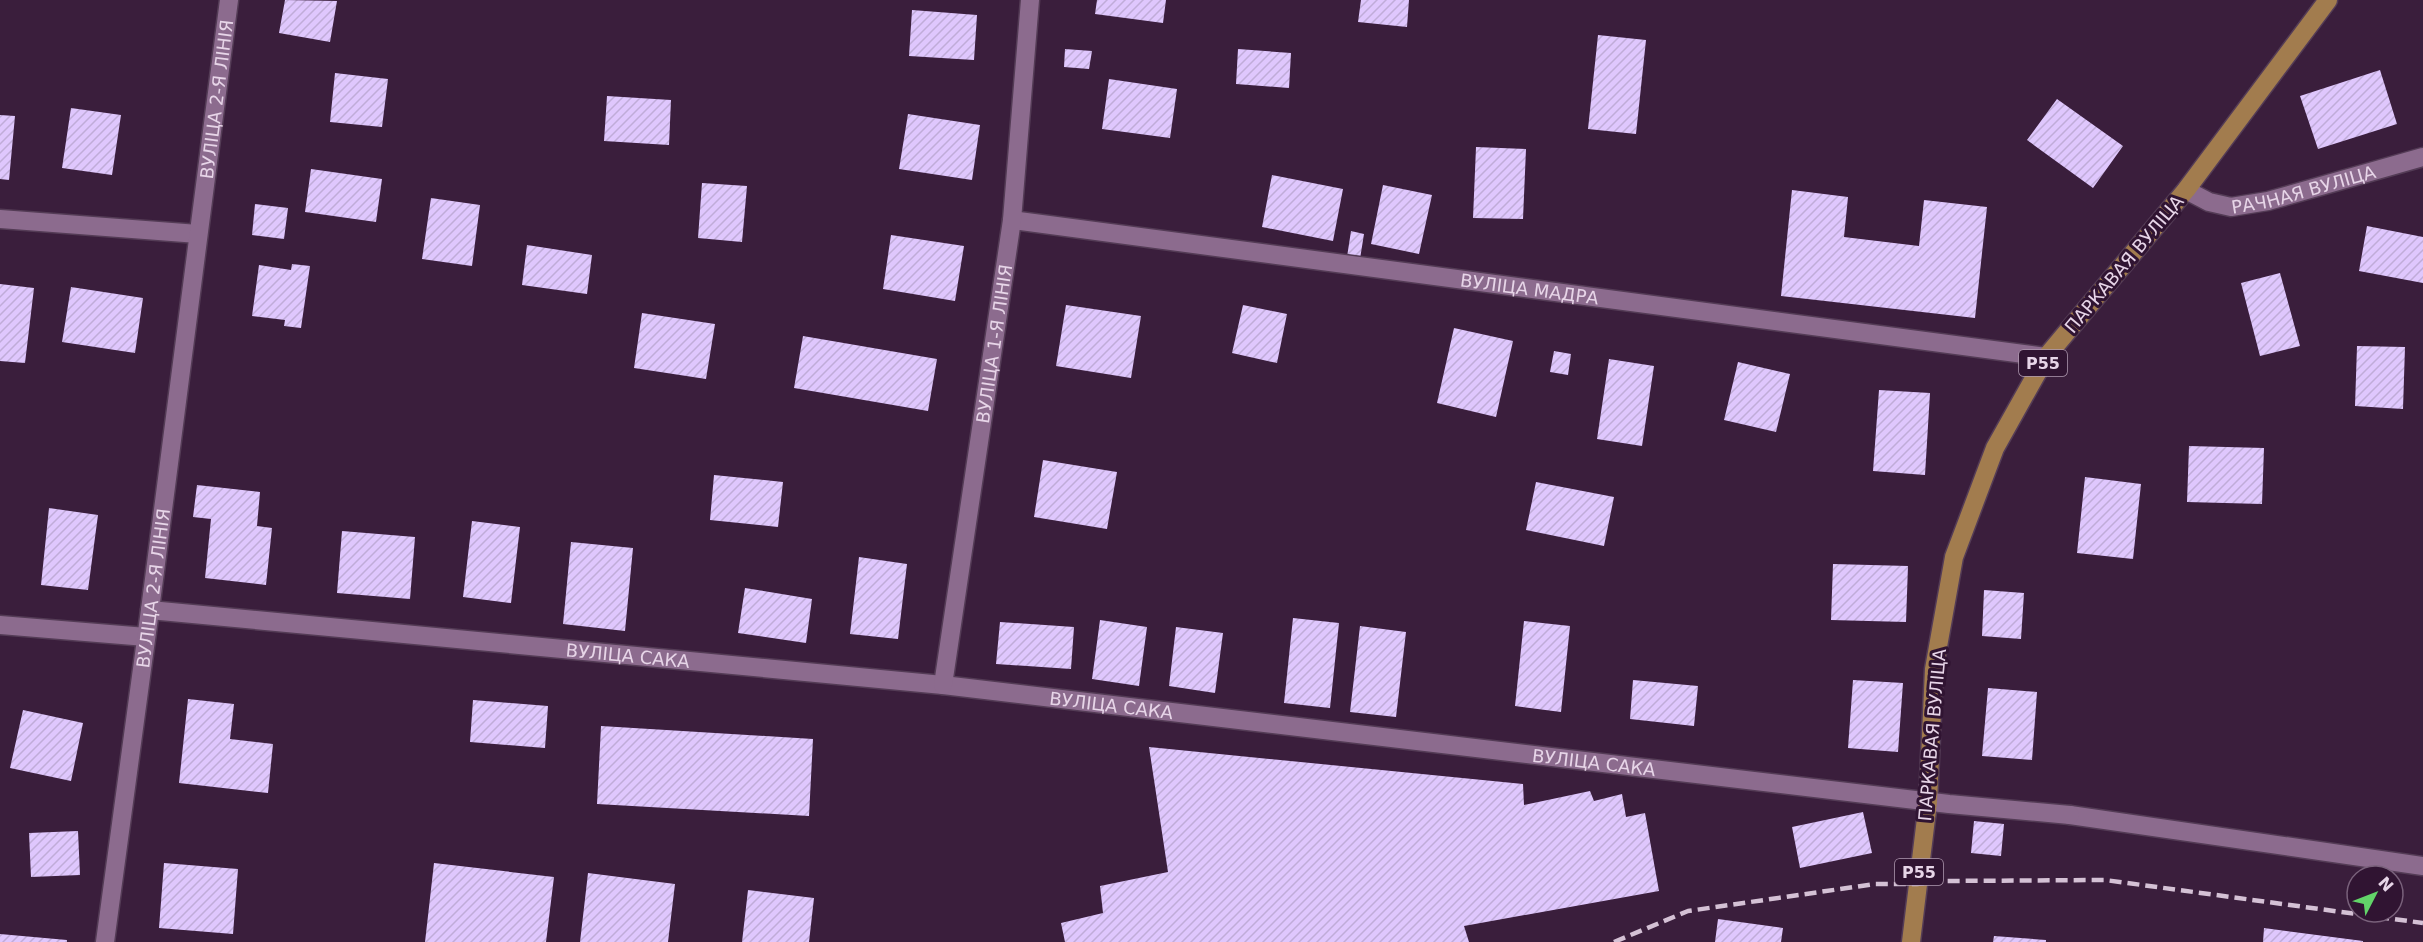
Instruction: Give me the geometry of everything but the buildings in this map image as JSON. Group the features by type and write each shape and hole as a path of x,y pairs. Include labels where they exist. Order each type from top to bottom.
{"main road":[{"name":"ПАРКАВАЯ ВУЛІЦА","path":"1911,942 1928,802 1934,669 1954,557 1995,448 2046,357 2186,190 2328,0"}],"street":[{"name":"ВУЛІЦА 2-Я ЛІНІЯ","path":"105,942 229,0"},
{"name":"ВУЛІЦА 1-Я ЛІНІЯ","path":"943,685 1012,220 1030,0"},
{"name":"РАЧНАЯ ВУЛІЦА","path":"2186,190 2209,202 2231,207 2268,201 2423,157"},
{"path":"0,219 198,234"},
{"name":"ВУЛІЦА МАДРА","path":"1012,220 2046,357"},
{"name":"ВУЛІЦА САКА","path":"150,610 943,685 1928,802 2070,815 2423,866"},
{"path":"0,625 146,637"}],"railway":[{"path":"1614,942 1688,911 1875,884 1917,884 1941,881 2105,880 2423,923"}]}
